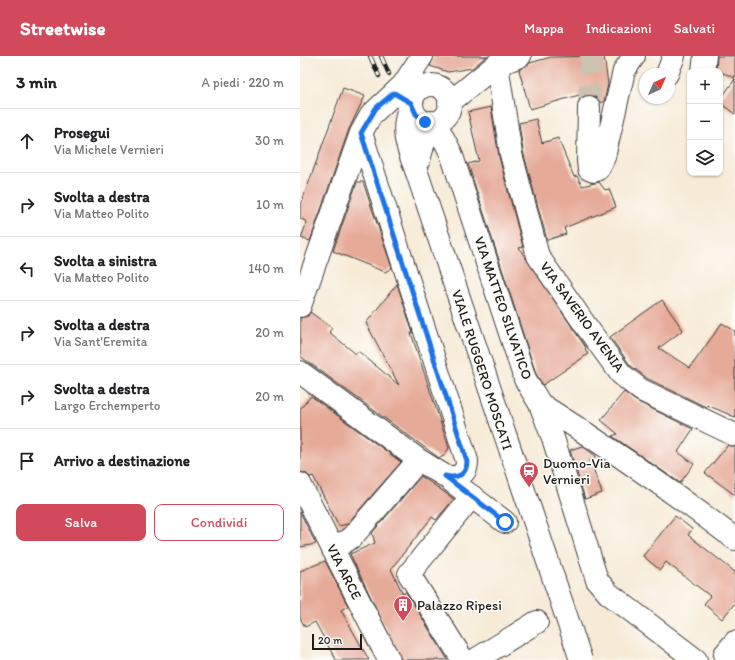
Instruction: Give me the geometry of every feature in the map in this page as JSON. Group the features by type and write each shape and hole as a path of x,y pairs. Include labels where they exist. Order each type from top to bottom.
{"street":[{"path":"422,56 408,91 412,109 420,119 441,110 502,61 520,56"},
{"path":"589,107 588,160 589,169 594,171 598,169 604,157 624,71 634,56"},
{"path":"657,68 662,56"},
{"path":"669,68 674,56"},
{"path":"703,68 705,56"},
{"name":"VIA SAVERIO AVENIA","path":"502,61 511,154 538,256 621,374 641,390 735,435"},
{"path":"300,306 361,133 376,108 408,91 434,85 441,110 416,170"},
{"name":"VIALE RUGGERO MOSCATI","path":"408,91 404,125 406,144 581,660"},
{"name":"VIA MATTEO SILVATICO","path":"441,110 451,153 523,371 532,393 540,404 595,576 608,593 696,660"},
{"path":"361,133 467,461 466,468 461,474 452,478 445,476"},
{"path":"300,372 419,460 445,476 505,522"},
{"path":"540,404 581,430 697,510 735,539"},
{"path":"556,451 565,440 581,430"},
{"path":"333,550 352,537 411,469"},
{"name":"VIA ARCE","path":"300,484 389,660"},
{"path":"463,660 409,574 472,496"},
{"path":"476,660 537,622"},
{"path":"733,660 725,654 735,642"}],"building":[{"path":"434,56 487,56 472,68 448,72 430,66"},
{"path":"604,56 608,84 604,102 600,102 596,97 590,95 580,99 579,95 530,109 519,70 530,63 551,57"},
{"path":"717,56 735,56 735,78 723,73 723,68 716,68"},
{"path":"735,79 735,114 723,105 723,96"},
{"path":"343,88 365,96 349,129 310,241 301,238 307,222 300,218 300,207"},
{"path":"491,107 499,157 523,247 519,248 586,348 585,349 588,354 543,385 536,374 468,164 479,161 468,112"},
{"path":"536,119 542,143 558,138 574,177 577,176 582,186 599,182 605,190 609,189 616,207 564,228 566,234 547,240 523,151 519,123"},
{"path":"357,182 363,182 392,268 385,272 333,251"},
{"path":"397,284 413,333 411,333 449,448 444,456 439,458 300,356 300,318 308,316 310,312 332,328 329,332 356,354 358,351 399,385 366,323"},
{"path":"662,300 683,330 659,348 690,368 722,323 735,331 735,417 707,405 706,407 648,379 630,365 610,337"},
{"path":"624,392 636,401 693,429 678,452 694,464 680,483 612,436 618,434 601,420"},
{"path":"311,396 401,462 347,524 339,526 313,476 310,477 306,473 300,472 300,409"},
{"path":"728,445 735,447 735,495 705,473"},
{"path":"582,446 596,456 592,461 590,460 602,493 585,499 570,450"},
{"path":"421,476 454,499 436,520 432,517 391,569 403,594 406,592 448,660 401,660 350,554 375,543 372,533"},
{"path":"300,512 316,544 300,547"},
{"path":"675,516 692,529 688,535 735,572 735,603 722,619 704,604 710,596 666,562 660,570 643,556"},
{"path":"325,561 348,606 341,610 369,660 336,660 315,622 305,627 300,618 300,571"}],"tunnel":[{"path":"589,107 591,56"}],"railway":[{"path":"370,56 379,76"},
{"path":"381,56 389,74"}],"place":[{"name":"Duomo-Via Vernieri","path":"529,488"},
{"name":"Palazzo Ripesi","path":"403,622"}],"route":[{"path":"425,122 420,119 412,109 411,103 394,93 376,108 361,133 467,461 464,472 458,477 452,478 445,476 505,522"}]}
